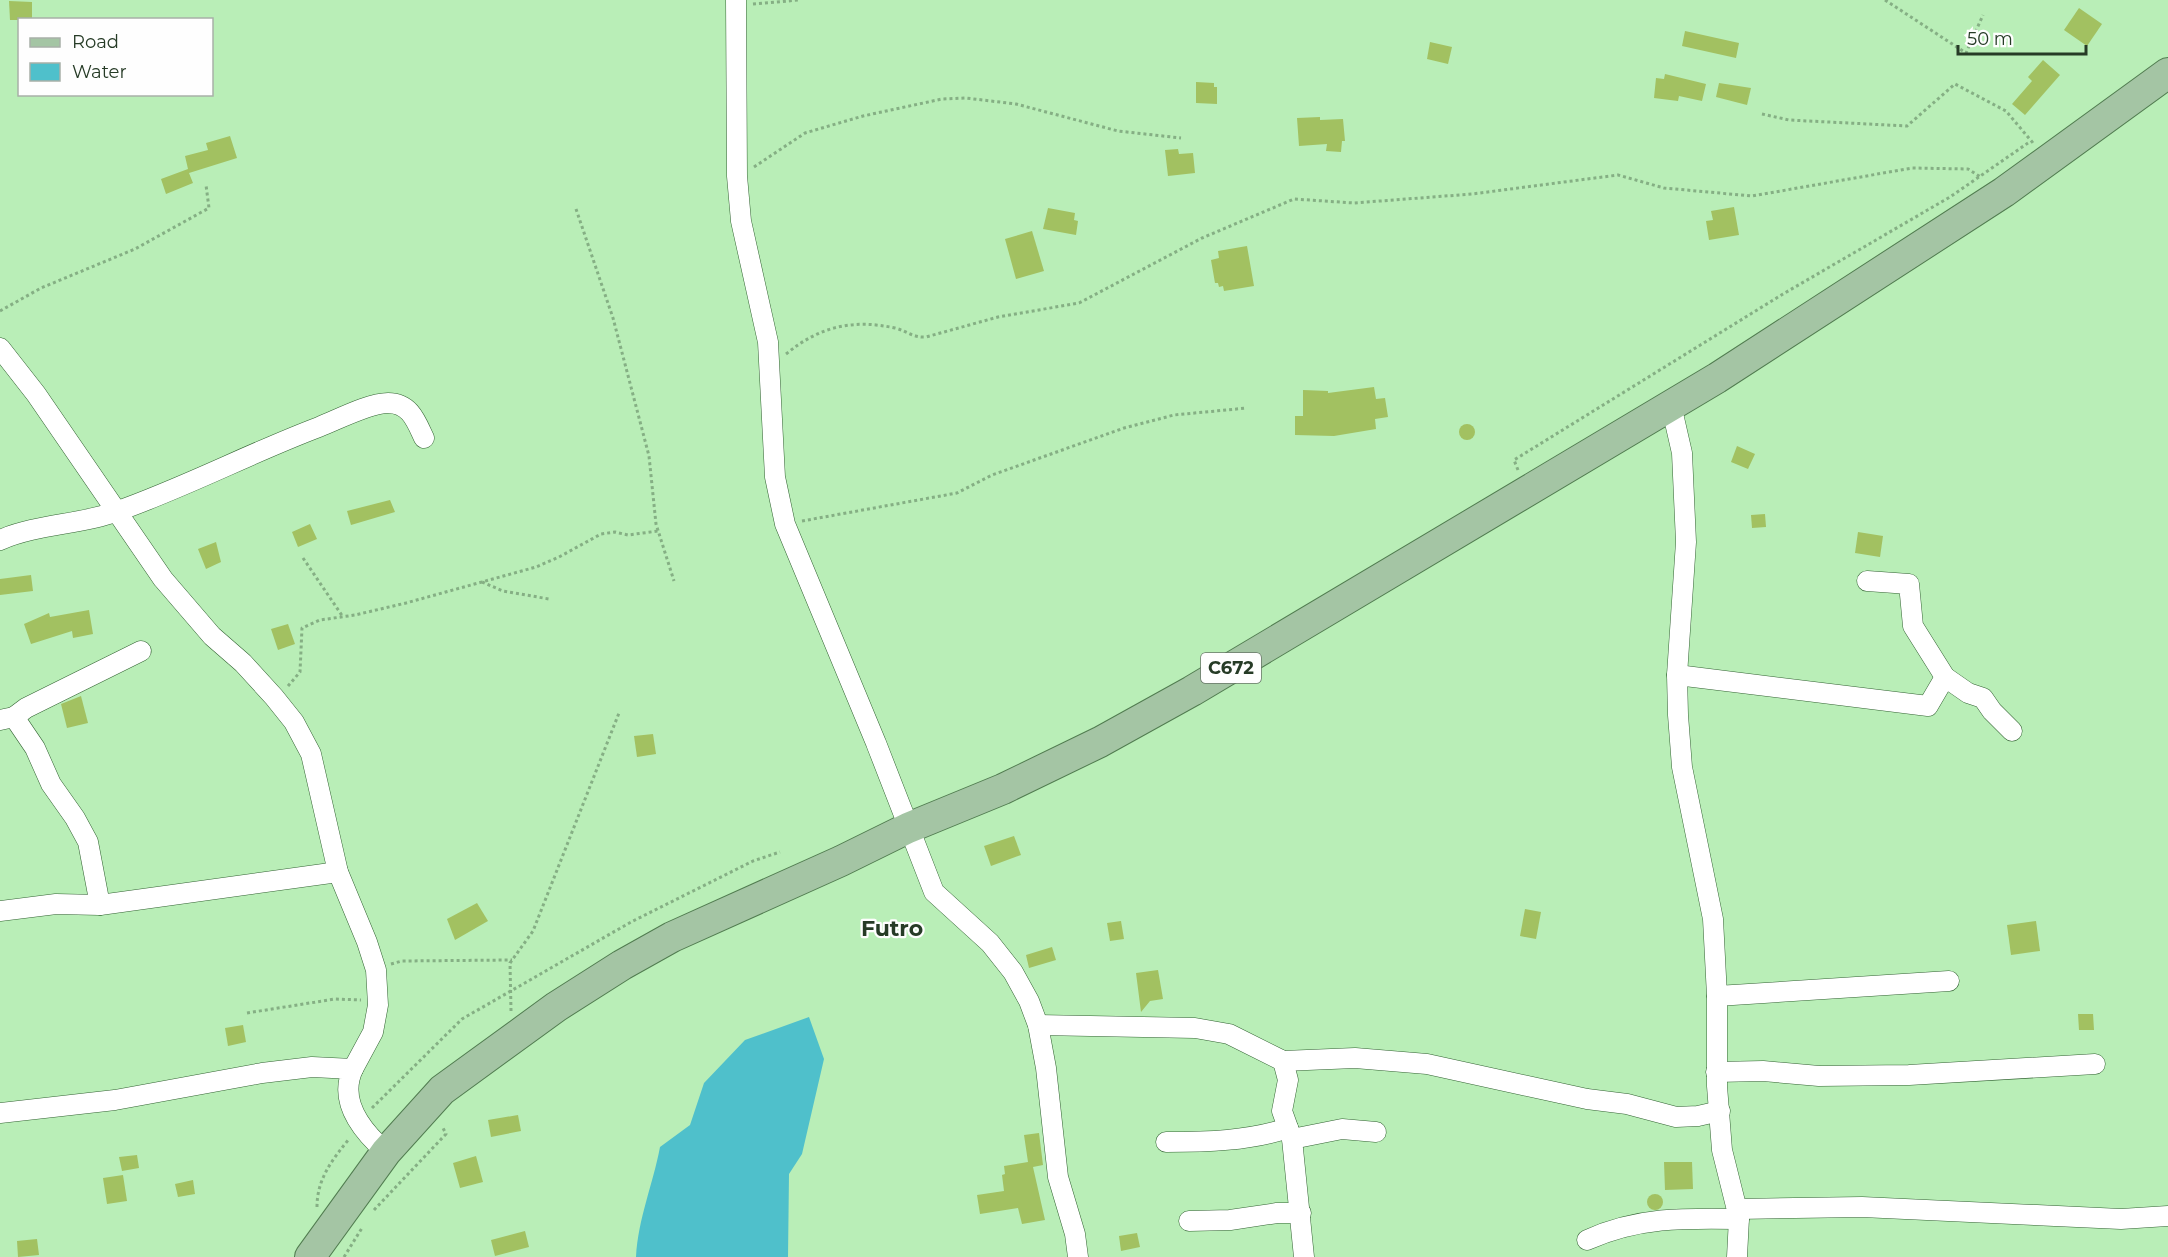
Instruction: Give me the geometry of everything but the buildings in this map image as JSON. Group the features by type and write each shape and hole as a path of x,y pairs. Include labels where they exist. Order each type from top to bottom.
{"main road":[{"name":"C672","path":"310,1257 386,1152 442,1090 524,1030 621,965 672,937 841,861 908,828 1003,789 1110,736 1191,691 1671,405 2004,192 2040,151 2168,73"}],"street":[{"path":"736,3 738,187 741,221 768,342 775,477 785,524 876,743 934,892 990,943 1003,958 1029,1001 1038,1025 1046,1068 1058,1177 1075,1234 1078,1257"},
{"path":"0,348 36,394 163,579 212,636 243,663 274,697 294,722 312,754 338,872 367,942 375,970 378,1000 373,1032 347,1081 346,1092 355,1116 375,1143 386,1152"},
{"path":"0,540 18,532 118,511 308,431 386,403 402,405 412,414 424,438"},
{"path":"1671,405 1682,453 1686,542 1677,675 1682,767 1713,919 1717,996 1716,1072 1722,1150 1738,1214 1737,1257"},
{"path":"1867,581 1910,584 1913,626 1945,677 1968,693 1983,698 1992,711 2012,731"},
{"path":"100,905 88,842 75,818 51,784 35,748 7,718 141,651"},
{"path":"1677,675 1757,687 1848,694 1911,706 1928,706 1945,677"},
{"path":"0,911 56,904 100,905 338,872"},
{"path":"1717,996 1950,981"},
{"path":"1038,1025 1195,1028 1229,1034 1283,1061 1355,1058 1427,1064 1587,1099 1627,1104 1676,1117 1698,1116 1720,1111"},
{"path":"1283,1061 1288,1080 1282,1111 1290,1134 1301,1213 1304,1257"},
{"path":"1716,1072 1763,1071 1820,1076 1909,1075 2095,1064"},
{"path":"0,1113 115,1100 262,1073 312,1067 353,1069"},
{"path":"1166,1142 1204,1142 1342,1129 1376,1132"},
{"path":"1587,1240 1632,1223 1862,1207 2121,1219 2168,1216"},
{"path":"1189,1221 1230,1220 1276,1213 1301,1213"}],"path":[{"path":"736,3 799,0"},
{"path":"1886,0 1966,53 1983,15"},
{"path":"1526,491 1514,460 1783,294 1950,197 1978,176 2040,151 2006,111 1955,84 1907,126 1789,120 1762,114"},
{"path":"738,187 757,164 805,133 863,116 942,99 966,98 1016,104 1118,131 1181,138"},
{"path":"770,366 794,347 834,327 861,322 898,329 916,338 998,317 1079,303 1202,238 1294,199 1354,203 1472,194 1618,175 1664,188 1752,196 1912,168 1968,169 2004,192"},
{"path":"0,311 41,288 135,249 209,208 206,185"},
{"path":"576,209 613,318 649,456 658,531 674,581"},
{"path":"785,524 957,493 992,476 1124,428 1174,415 1247,408"},
{"path":"274,697 300,672 302,628 320,620 343,617 536,567 601,534 615,532 628,535 658,531"},
{"path":"303,558 343,617"},
{"path":"480,581 503,591 549,599"},
{"path":"524,1030 510,1009 512,960 533,932 619,713"},
{"path":"375,970 402,961 512,960"},
{"path":"247,1013 335,999 378,1000"},
{"path":"369,1216 446,1134 438,1119"},
{"path":"344,1257 364,1224"}],"water":[{"path":"809,1017 824,1059 802,1154 789,1174 788,1257 636,1257 643,1215 660,1147 690,1125 704,1083 745,1040"}],"district":[{"name":"Futro","path":"892,928"}]}
